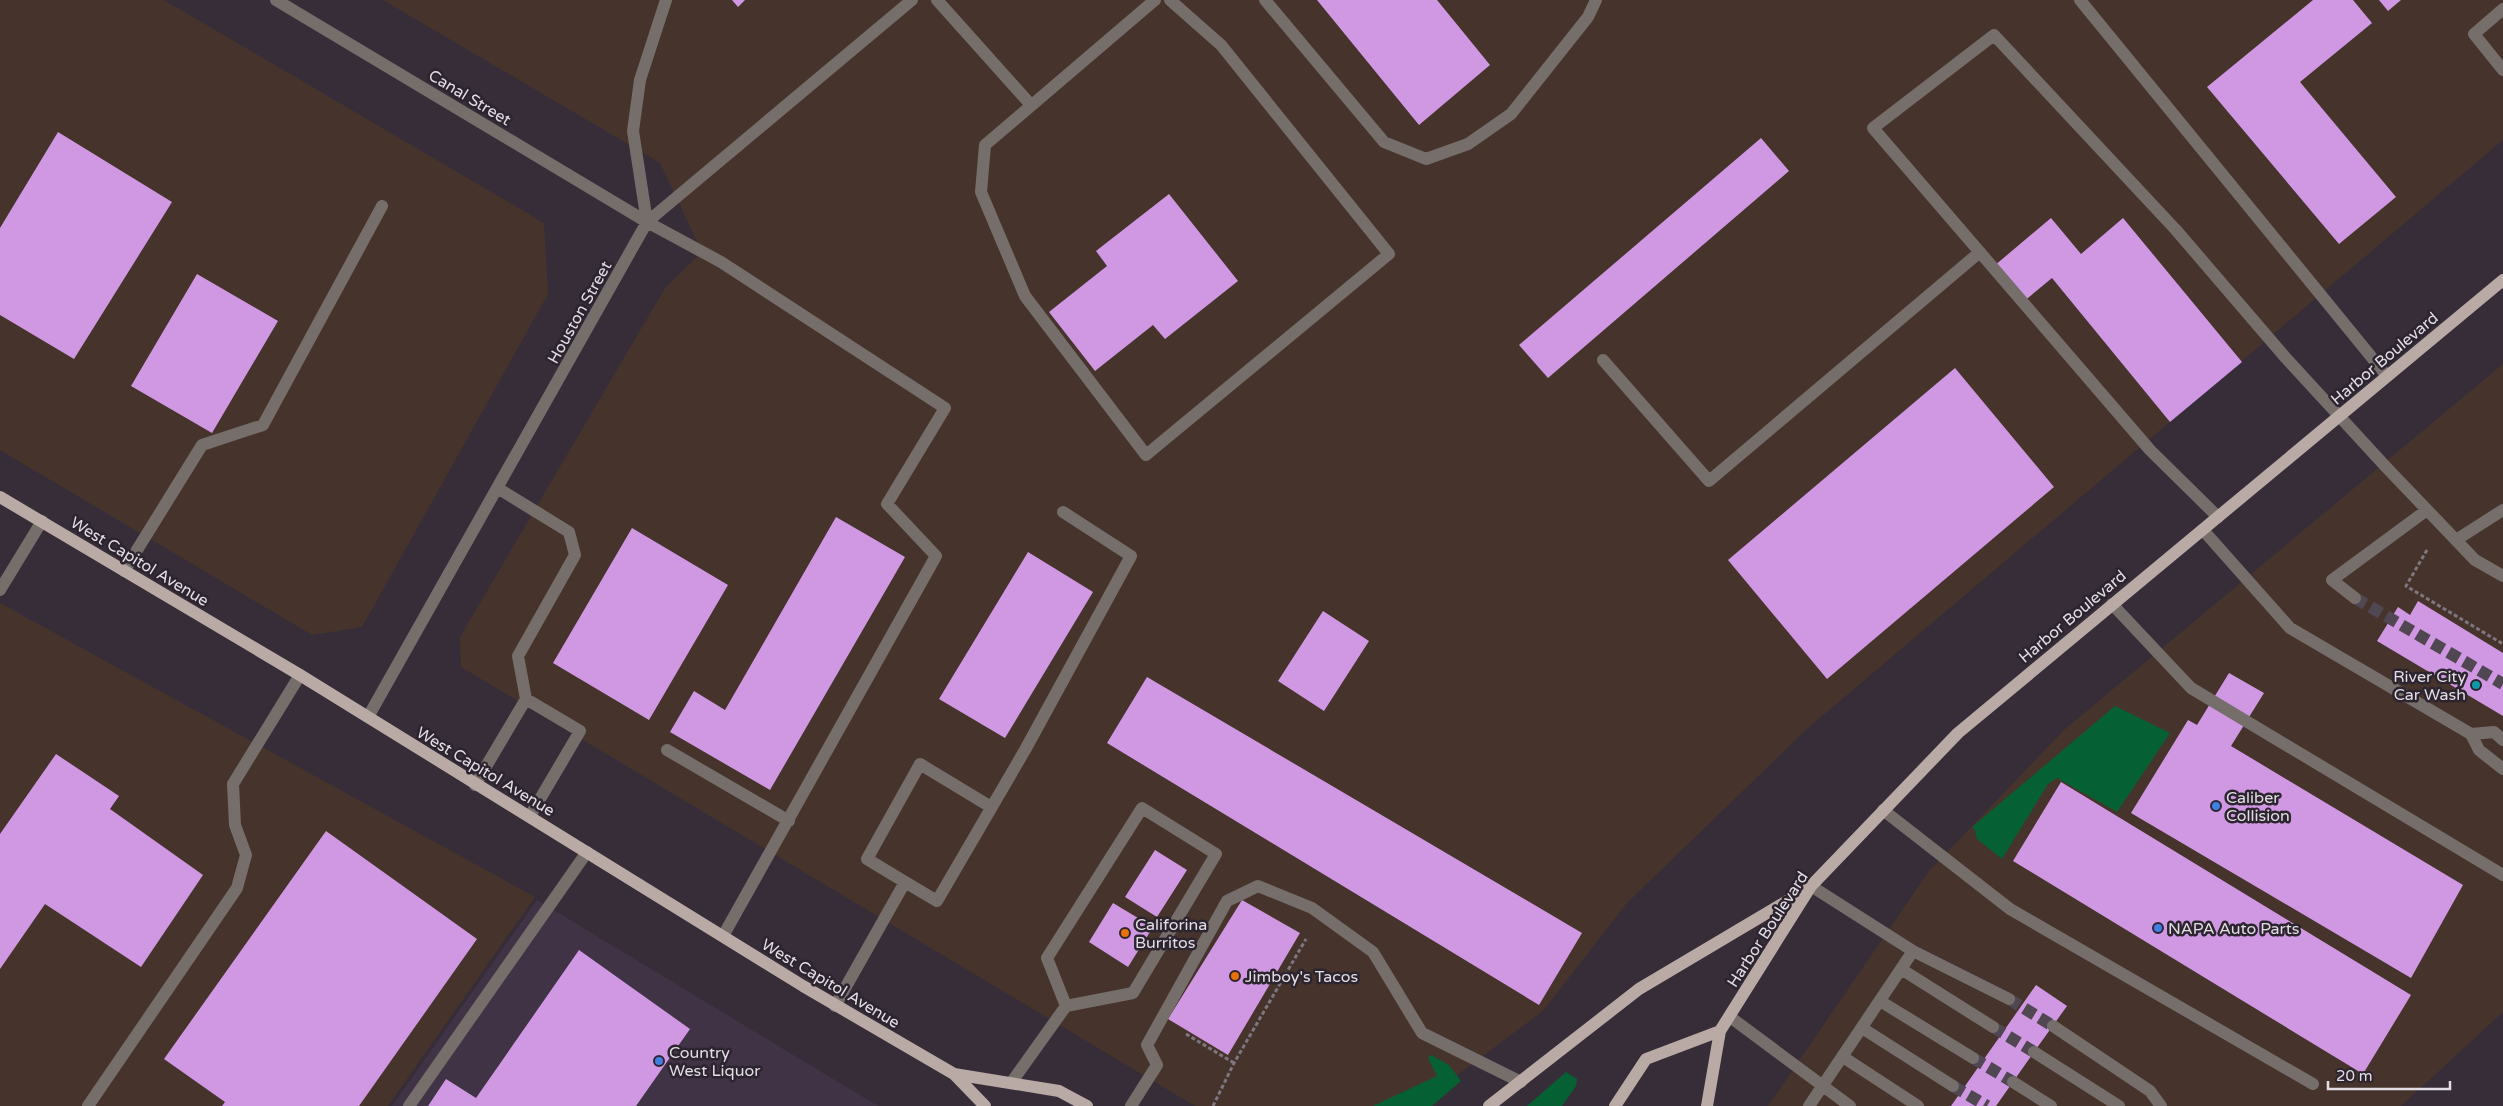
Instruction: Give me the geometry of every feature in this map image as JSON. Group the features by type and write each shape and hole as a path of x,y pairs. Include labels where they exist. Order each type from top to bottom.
{"main road":[{"name":"Harbor Boulevard","path":"1707,1106 1720,1031 1811,886 1883,810 1958,733 2503,280"},
{"name":"West Capitol Avenue","path":"0,497 300,675 475,785 530,816 836,1006 954,1074 985,1106"},
{"path":"1489,1106 1639,989 1811,886"},
{"path":"1615,1106 1646,1059 1720,1031"},
{"name":"West Capitol Avenue","path":"954,1074 1059,1091 1087,1106"}],"street":[{"name":"Canal Street","path":"276,0 648,222 721,262 945,408 887,504 936,556 789,821"},
{"path":"648,222 634,123 640,80 666,0"},
{"name":"Houston Street","path":"368,717 648,222 912,0"},
{"path":"937,0 1031,105"},
{"path":"1155,0 985,145 981,192 1025,296 1146,455 1389,254 1221,45 1170,0"},
{"path":"1265,0 1384,142 1426,159 1468,144 1511,114 1588,17 1596,0"},
{"path":"2080,0 2387,376"},
{"path":"2503,9 2474,34 2503,70"},
{"path":"2218,517 2150,450 1872,128 1994,35 2176,230 2339,416 2427,510 2475,560 2503,576"},
{"path":"124,571 202,445 263,425 382,206"},
{"path":"1603,360 1708,481 1980,252"},
{"path":"475,785 526,699 518,656 575,555 569,532 498,489"},
{"path":"2355,598 2332,580 2427,510"},
{"path":"2460,544 2503,510"},
{"path":"991,807 920,764 867,859 937,901 991,807 1131,556 1063,512"},
{"path":"0,590 42,521"},
{"path":"2203,530 2290,628 2471,734 2480,750 2503,769"},
{"path":"2112,604 2191,688 2503,875"},
{"path":"88,1106 237,888 246,856 235,825 233,784 300,675"},
{"path":"526,699 580,731 530,816"},
{"path":"2471,734 2494,732 2503,740"},
{"path":"667,750 789,821 723,936"},
{"path":"1011,1083 1066,1006 1133,993 1216,854 1142,808 1047,958 1066,1006"},
{"path":"1883,810 2010,908 2313,1084"},
{"path":"409,1106 587,852"},
{"path":"836,1006 906,882"},
{"path":"1131,1106 1157,1065 1147,1045 1227,901 1258,886 1312,908 1373,952 1422,1033 1521,1082"},
{"path":"1811,886 1913,951 2009,999"},
{"path":"1809,1106 1913,951"},
{"path":"1901,969 1992,1027"},
{"path":"1880,1001 1973,1058"},
{"path":"1730,1017 1850,1106"},
{"path":"2052,1026 2150,1091 2162,1106"},
{"path":"1862,1028 1954,1086"},
{"path":"2034,1052 2119,1106"},
{"path":"1843,1057 1918,1106"},
{"path":"2013,1082 2051,1106"}],"path":[{"path":"2460,544 2427,550 2406,586 2503,644"},
{"path":"1213,1106 1234,1063 1306,938"},
{"path":"1186,1034 1234,1063"}],"shaded area":[{"path":"0,0 164,0 544,223 548,294 362,627 312,635 0,450"},
{"path":"383,0 2503,0 2503,140 1808,728 1627,903 1543,1011 1416,1106 1195,1106 461,667 460,637 665,288 702,252 660,163"},
{"path":"2503,364 2503,1012 2401,1106 1768,1106 1929,871 2065,729"},
{"path":"0,603 535,897 388,1106 0,1106"},
{"path":"537,900 878,1106 392,1106"}],"green space":[{"path":"2115,706 2170,733 2117,812 2057,778 2048,784 2002,859 1977,839 1975,830 1972,827"},
{"path":"1431,1055 1449,1065 1461,1081 1432,1106 1373,1106 1437,1076 1428,1058"},
{"path":"1566,1072 1577,1079 1576,1086 1562,1106 1527,1106"}],"building":[{"path":"732,0 745,0 738,7"},
{"path":"1317,0 1437,0 1490,65 1419,125"},
{"path":"2313,0 2353,0 2372,23 2300,82 2396,197 2339,244 2207,87"},
{"path":"2379,0 2401,0 2388,11"},
{"path":"58,132 172,202 74,359 0,315 0,228"},
{"path":"1761,138 1789,171 1548,378 1519,345"},
{"path":"1169,194 1238,281 1165,339 1153,325 1095,371 1049,312 1107,266 1096,251"},
{"path":"2051,218 2081,254 2123,218 2242,362 2170,422 2052,278 2023,302 1994,266"},
{"path":"197,274 278,321 212,433 131,386"},
{"path":"1955,368 2054,487 1827,679 1728,560"},
{"path":"836,517 905,557 770,790 670,732 694,691 725,710"},
{"path":"632,528 728,585 649,720 553,663"},
{"path":"1028,552 1093,592 1005,738 939,699"},
{"name":"River City Car Wash","path":"2418,601 2503,653 2503,716 2377,641 2398,607 2410,615"},
{"path":"1323,611 1369,641 1324,711 1278,681"},
{"path":"2229,673 2264,693 2231,746 2463,885 2411,978 2131,813 2188,720 2197,725"},
{"path":"1147,677 1582,933 1539,1005 1107,743"},
{"path":"56,754 119,796 110,809 203,875 141,967 45,904 0,969 0,834"},
{"path":"2061,782 2411,995 2363,1074 2013,861"},
{"path":"326,831 477,939 359,1106 222,1106 225,1102 164,1059"},
{"path":"1155,850 1187,870 1157,917 1125,897"},
{"name":"Jimboy's Tacos","path":"1242,900 1300,933 1228,1055 1168,1019"},
{"path":"1113,903 1153,927 1128,967 1089,942"},
{"path":"579,950 690,1029 636,1106 428,1106 446,1079 476,1098"},
{"path":"2036,985 2067,1006 1996,1106 1951,1106"}],"tunnel":[{"path":"2355,598 2503,684"},
{"path":"2009,999 2053,1026"},
{"path":"1993,1027 2034,1052"},
{"path":"1973,1058 2013,1082"},
{"path":"1953,1086 1987,1106"}],"place":[{"name":"River City Car Wash","path":"2476,685"},
{"name":"Caliber Collision","path":"2216,806"},
{"name":"NAPA Auto Parts","path":"2158,928"},
{"name":"Califorina Burritos","path":"1125,933"},
{"name":"Jimboy's Tacos","path":"1235,976"},
{"name":"Country West Liquor","path":"659,1061"}]}
